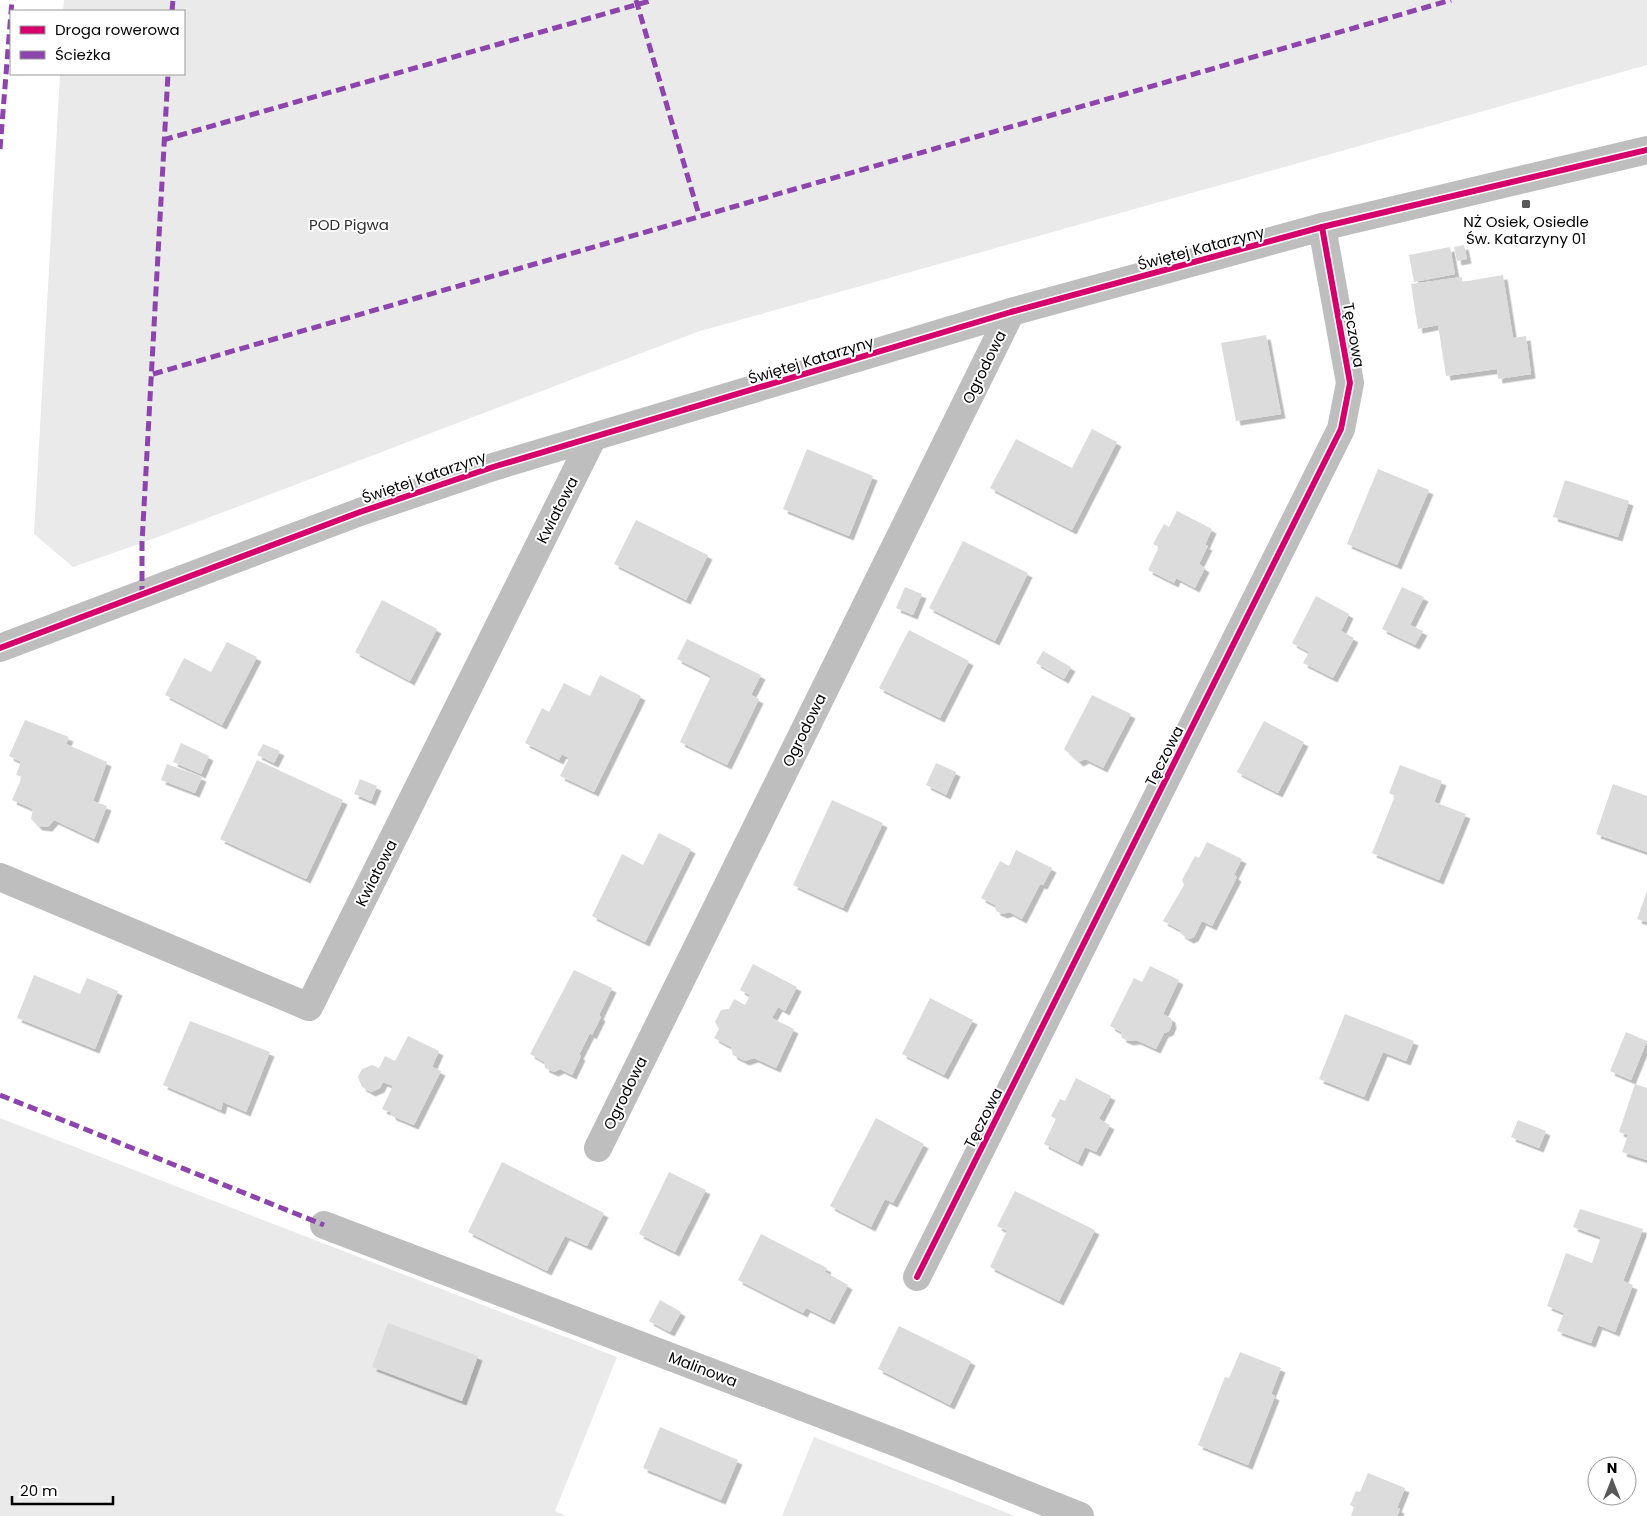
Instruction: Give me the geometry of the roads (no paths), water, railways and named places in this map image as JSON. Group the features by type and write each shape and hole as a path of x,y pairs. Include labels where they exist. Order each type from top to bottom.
{"street":[{"name":"Świętej Katarzyny","path":"0,648 360,512 493,467 592,439 1011,312 1322,227 1647,150"},
{"name":"Tęczowa","path":"917,1277 1341,428 1350,383 1322,227"},
{"name":"Ogrodowa","path":"598,1148 1011,312"},
{"name":"Kwiatowa","path":"0,877 309,1007 592,439"},
{"name":"Malinowa","path":"324,1225 888,1439 1080,1516"}],"place":[{"name":"NŻ Osiek, Osiedle Św. Katarzyny 01","path":"1526,204"}],"park label":[{"name":"POD Pigwa","path":"349,224"}]}
